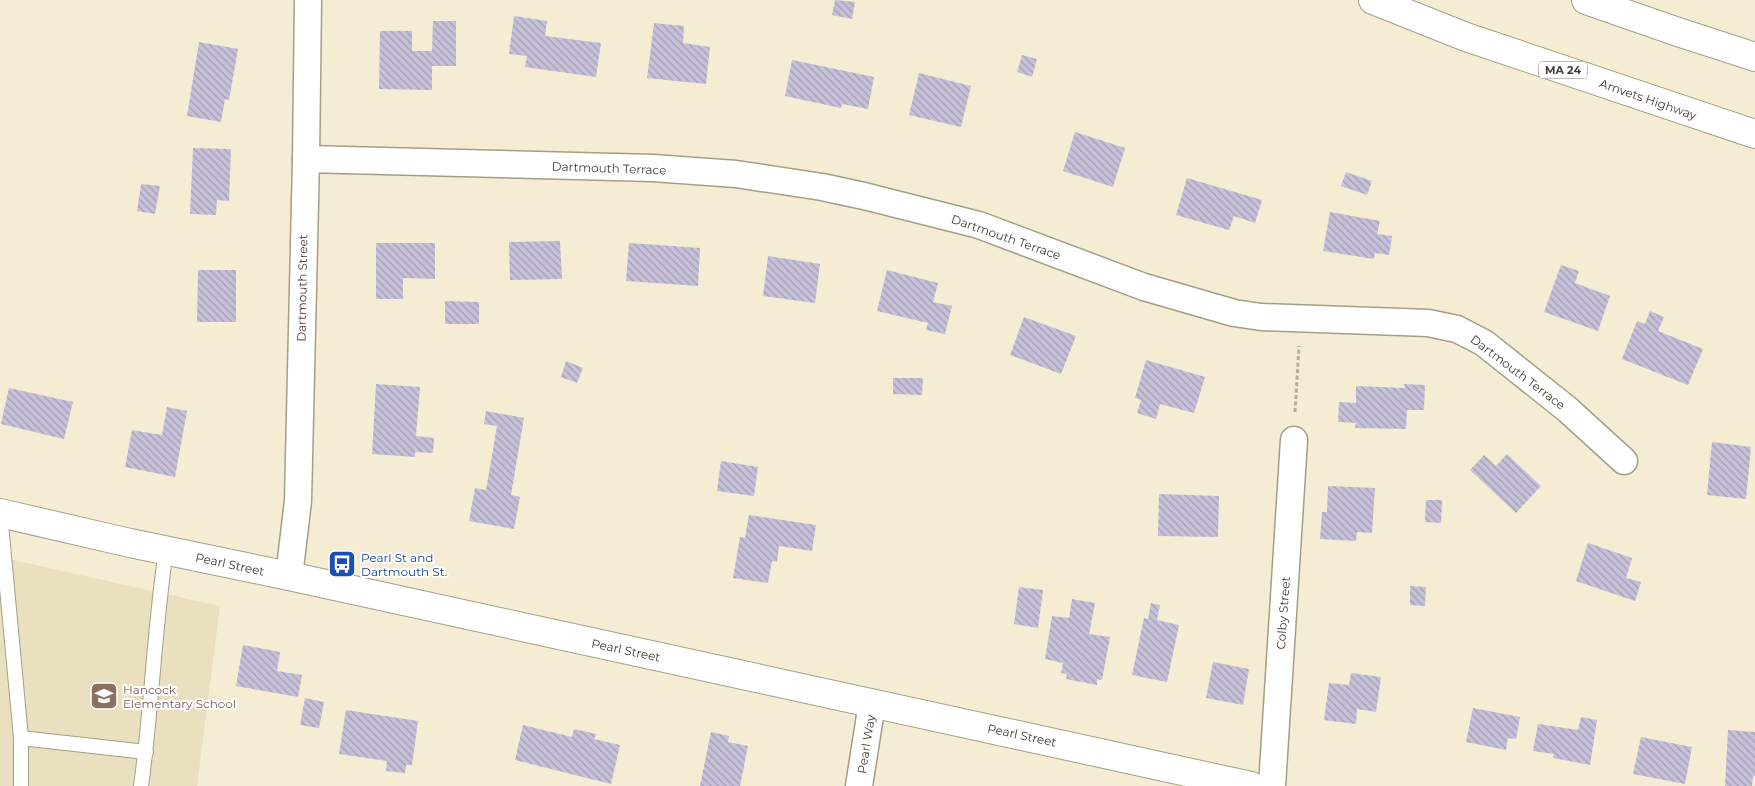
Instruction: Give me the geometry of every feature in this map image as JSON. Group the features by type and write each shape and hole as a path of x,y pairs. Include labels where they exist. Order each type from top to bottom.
{"main road":[{"name":"Amvets Highway","path":"1373,0 1466,38 1755,134"},
{"path":"1586,0 1755,57"},
{"name":"Pearl Street","path":"0,513 166,551 289,576 1252,786"}],"street":[{"name":"Dartmouth Street","path":"289,576 298,501 308,0"},
{"name":"Dartmouth Terrace","path":"306,159 653,168 736,174 822,187 874,198 979,225 1144,287 1234,313 1261,317 1428,323 1450,327 1484,343 1567,408 1624,461"},
{"name":"Colby Street","path":"1272,786 1294,440"},
{"name":"Pearl Way","path":"860,786 872,703"}],"lane":[{"path":"0,513 21,738 21,786"},
{"path":"141,786 146,752 160,586 166,551"},
{"path":"21,738 146,752"}],"path":[{"path":"1294,440 1300,318"}],"shaded area":[{"name":"Hancock Elementary School","path":"0,557 220,606 197,786 0,786"}],"building":[{"path":"835,0 855,2 852,19 832,15"},
{"path":"514,16 547,21 545,36 601,43 596,77 525,67 527,56 509,54"},
{"path":"433,21 456,21 456,66 432,66 432,90 379,89 380,31 412,31 412,51 432,51"},
{"path":"654,23 684,26 683,43 710,47 706,84 647,78"},
{"path":"199,42 238,49 229,100 225,99 221,122 187,116"},
{"path":"1022,55 1037,59 1032,77 1017,72"},
{"path":"792,60 874,77 868,109 842,104 841,108 785,96"},
{"path":"919,73 971,86 961,127 909,115"},
{"path":"1075,132 1125,148 1113,187 1063,171"},
{"path":"193,148 231,149 229,201 217,200 216,215 190,214"},
{"path":"1346,172 1372,181 1367,195 1341,186"},
{"path":"1187,178 1262,200 1255,223 1234,216 1229,230 1176,215"},
{"path":"141,184 160,186 155,214 137,211"},
{"path":"1330,212 1380,221 1377,234 1392,236 1389,255 1375,253 1374,259 1323,251"},
{"path":"560,241 562,279 510,280 509,242"},
{"path":"376,243 435,243 435,279 403,278 403,299 376,299"},
{"path":"629,243 700,248 698,286 626,281"},
{"path":"768,256 820,264 815,303 763,296"},
{"path":"1561,265 1579,271 1575,283 1610,296 1598,331 1544,312"},
{"path":"198,270 236,270 236,322 197,322"},
{"path":"887,270 938,283 933,302 952,306 945,334 926,330 928,323 877,311"},
{"path":"445,301 479,302 479,324 445,324"},
{"path":"1650,311 1664,317 1658,331 1703,349 1688,385 1622,359 1637,321 1645,324"},
{"path":"1024,317 1076,336 1061,374 1010,355"},
{"path":"1146,360 1205,377 1194,413 1160,404 1156,419 1137,413 1141,400 1135,398"},
{"path":"566,361 583,368 577,383 561,377"},
{"path":"893,378 923,378 922,395 893,394"},
{"path":"376,384 420,387 416,436 434,438 433,453 415,452 415,457 372,454"},
{"path":"1404,384 1425,385 1424,410 1407,410 1406,429 1355,428 1356,423 1338,422 1339,402 1356,403 1356,386 1405,388"},
{"path":"9,388 73,402 64,439 1,424"},
{"path":"167,407 187,411 175,477 125,467 132,430 162,435"},
{"path":"486,411 524,418 511,495 520,497 514,529 469,521 475,488 486,490 497,426 484,424"},
{"path":"1712,442 1751,447 1746,499 1707,495"},
{"path":"1507,454 1541,486 1516,513 1470,470 1484,455 1496,466"},
{"path":"721,461 758,467 754,496 717,491"},
{"path":"1328,486 1375,488 1372,533 1357,532 1356,541 1320,539 1322,512 1327,512"},
{"path":"1159,494 1219,496 1218,537 1158,536"},
{"path":"1426,500 1442,500 1441,523 1425,522"},
{"path":"749,515 816,525 812,551 779,546 777,562 772,561 768,583 733,578 740,537 745,538"},
{"path":"1588,543 1632,558 1626,578 1641,582 1635,601 1576,581"},
{"path":"1410,586 1426,587 1425,606 1410,605"},
{"path":"1019,587 1043,590 1038,628 1014,624"},
{"path":"1072,599 1095,603 1089,634 1110,637 1102,680 1097,679 1097,685 1066,679 1067,674 1061,673 1063,663 1045,659 1052,616 1069,618"},
{"path":"1151,603 1160,605 1157,620 1179,625 1167,682 1132,675 1144,618 1148,619"},
{"path":"243,645 280,652 277,671 302,675 298,697 236,686"},
{"path":"1213,662 1249,669 1243,705 1206,698"},
{"path":"1351,673 1381,677 1376,712 1357,709 1356,724 1324,720 1329,683 1349,685"},
{"path":"305,698 324,702 319,728 300,725"},
{"path":"1473,708 1520,717 1516,739 1508,738 1506,750 1466,742"},
{"path":"346,710 418,721 412,765 406,765 405,773 386,771 387,761 339,754"},
{"path":"1581,717 1597,720 1590,765 1553,758 1554,754 1533,751 1538,724 1578,730"},
{"path":"523,725 572,737 574,729 596,734 594,739 620,745 611,784 515,760"},
{"path":"1728,730 1755,732 1755,776 1753,776 1752,786 1725,786"},
{"path":"711,732 729,736 728,742 748,746 740,786 700,786"},
{"path":"1641,737 1692,747 1685,784 1633,774"}],"place":[{"name":"Pearl St and Dartmouth St.","path":"342,564"},
{"name":"Hancock Elementary School","path":"104,696"}]}
